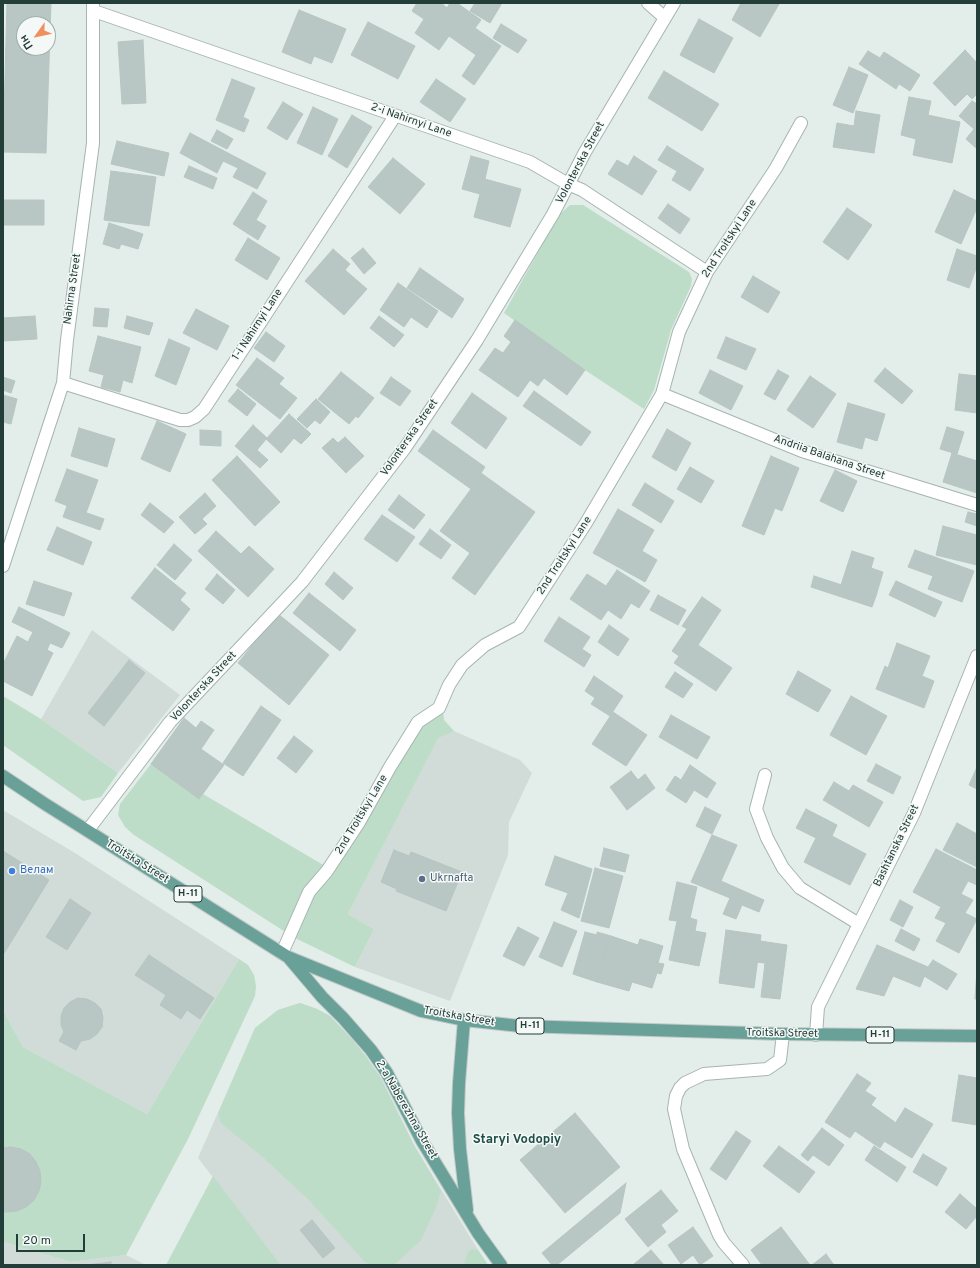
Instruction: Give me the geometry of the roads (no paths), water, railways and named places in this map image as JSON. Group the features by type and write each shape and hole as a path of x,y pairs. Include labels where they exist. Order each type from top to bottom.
{"main road":[{"name":"Troitska Street","path":"3,776 285,955 421,1011 464,1020 520,1026 816,1035 977,1036"},
{"name":"2-a Naberezhna Street","path":"285,955 322,997 343,1018 387,1073 422,1141 478,1233 501,1265"},
{"name":"2-a Naberezhna Street","path":"464,1020 458,1113 460,1149 468,1215"}],"street":[{"path":"648,3 665,18"},
{"name":"Volonterska Street","path":"88,830 170,722 302,582 405,448 477,340 553,214 585,152 674,3"},
{"name":"2-i Nahirnyi Lane","path":"94,7 395,116 530,162 568,184 582,190 707,272"},
{"name":"Nahirna Street","path":"3,566 63,383 67,340 93,143 94,7"},
{"name":"1-i Nahirnyi Lane","path":"63,383 180,420 188,420 195,417 204,409 395,116"},
{"name":"2nd Troitskyi Lane","path":"285,955 310,892 327,872 358,824 390,767 418,722 437,710 449,685 462,665 485,645 519,627 586,523 662,394 679,332 707,272 776,168 801,123"},
{"name":"Andriia Balahana Street","path":"662,394 802,451 977,505"},
{"name":"Bashtanska Street","path":"816,1035 818,1007 914,813 977,656"},
{"path":"765,775 756,809 783,868 800,888 859,924"},
{"path":"743,1265 719,1235 683,1149 674,1109 676,1096 680,1088 685,1083 704,1074 767,1069 780,1060 783,1034"}],"place":[{"name":"Велам","path":"12,871"},
{"name":"Ukrnafta","path":"422,879"}],"district":[{"name":"Staryi Vodopiy","path":"517,1140"}]}
